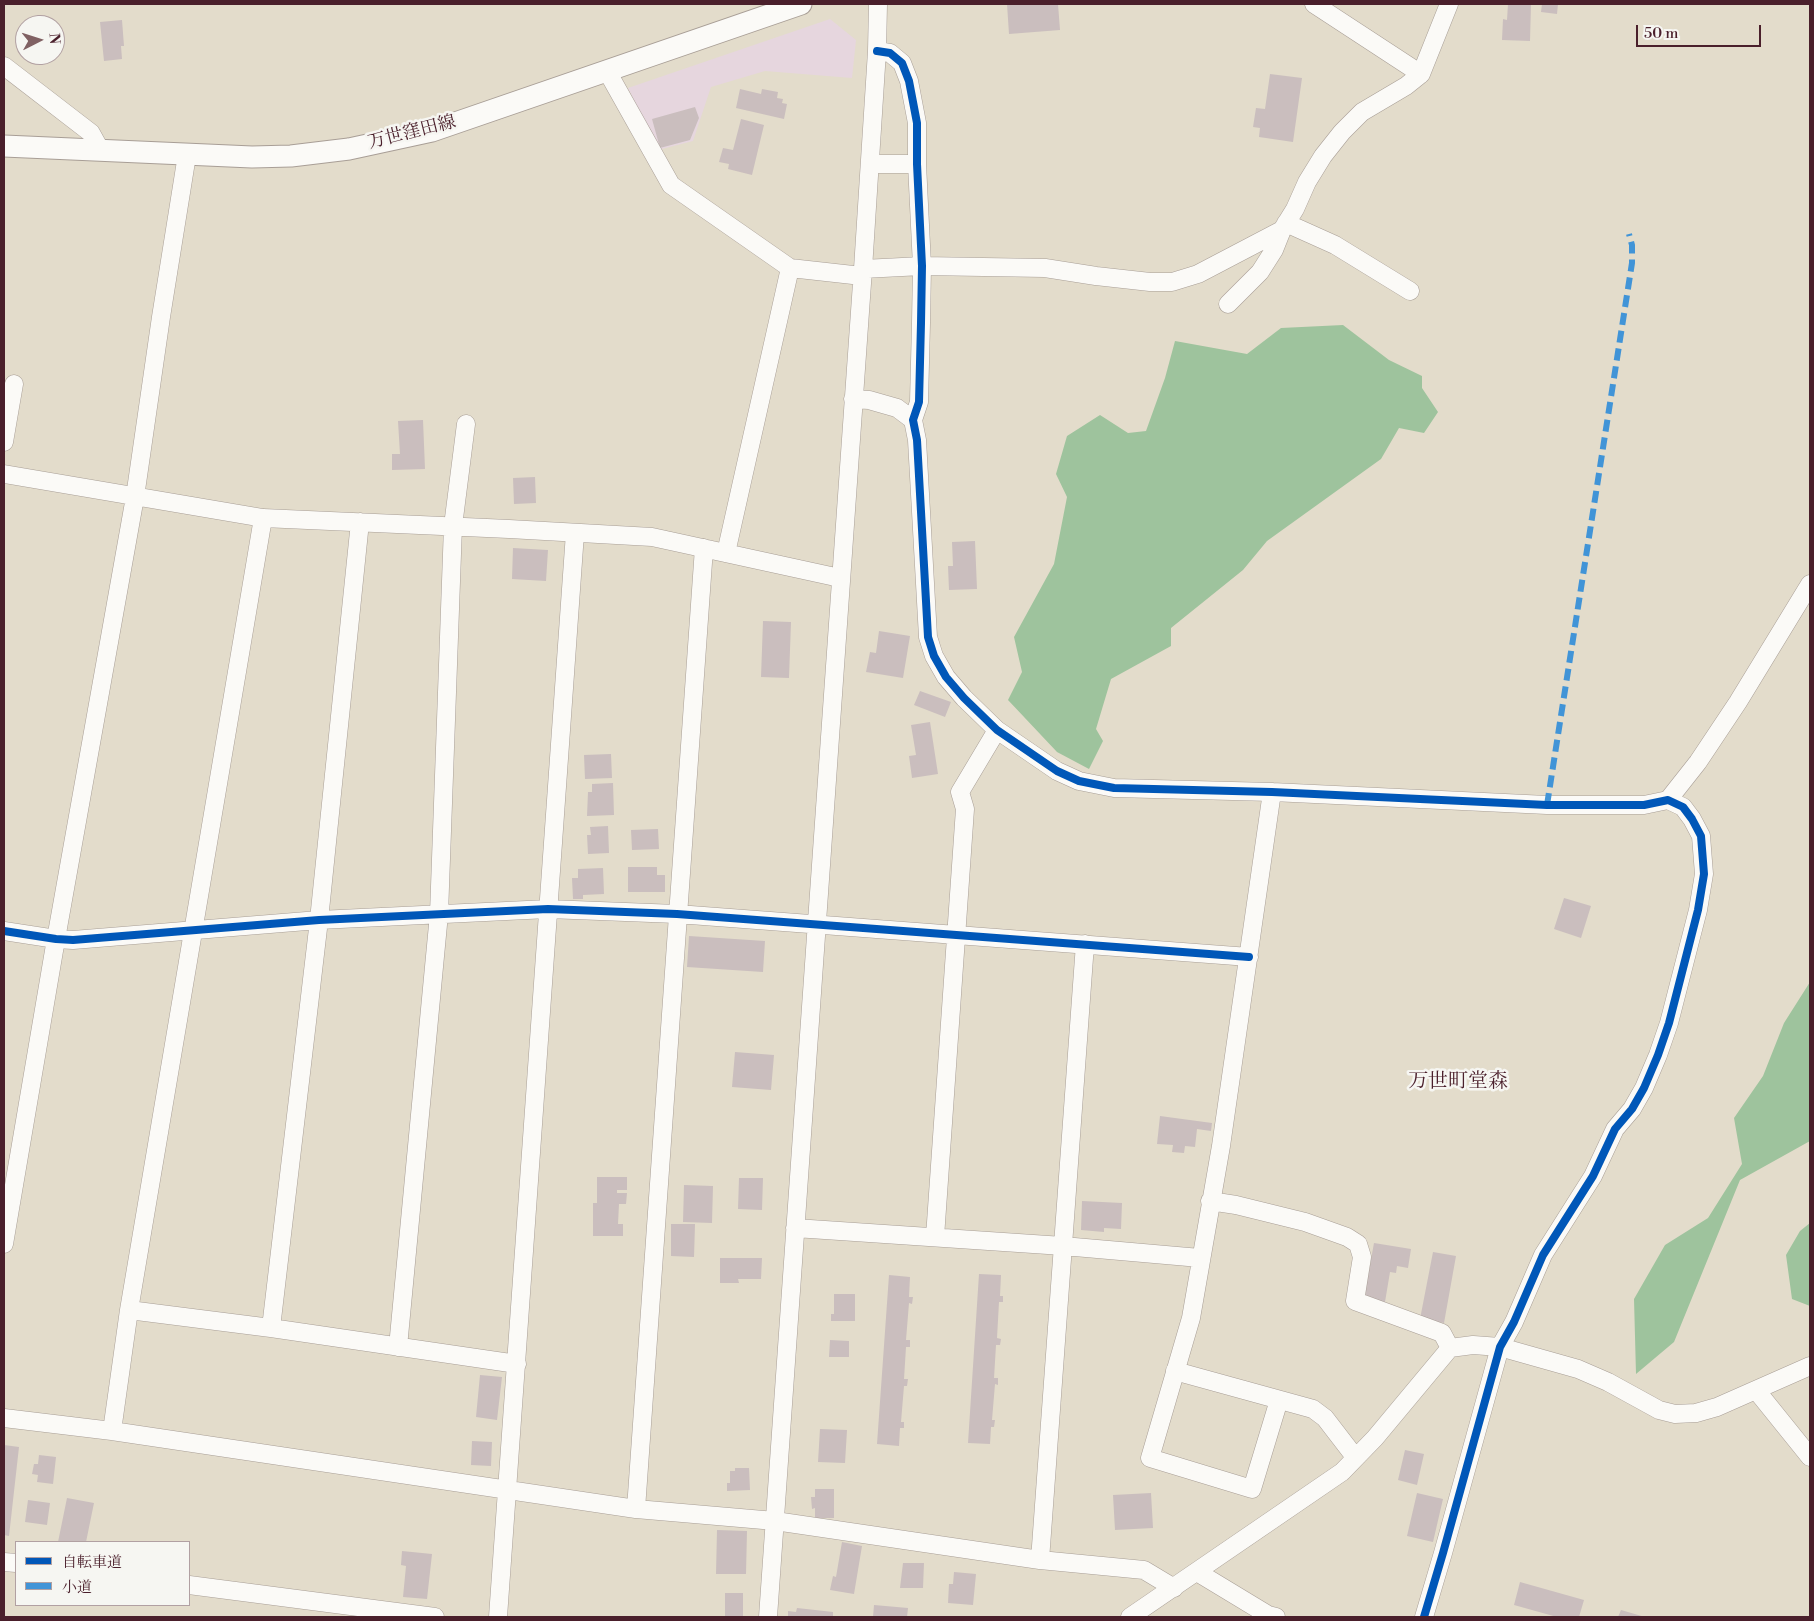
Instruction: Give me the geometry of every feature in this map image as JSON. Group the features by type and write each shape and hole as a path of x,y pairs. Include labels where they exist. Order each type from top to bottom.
{"main road":[{"name":"万世窪田線","path":"4,146 252,157 291,156 349,149 432,130 801,4"}],"street":[{"path":"768,1617 870,164 878,4"},
{"path":"1314,4 1422,74"},
{"path":"1228,304 1260,272 1274,250 1284,226 1323,156 1342,132 1362,112 1406,86 1422,74 1450,4"},
{"path":"877,51 890,53 902,63 909,81 917,122 922,266 919,402 913,420 917,440 928,637 934,656 946,677 964,698 997,730 1057,771 1079,782 1114,788 1272,792 1547,805 1644,805 1668,800 1683,806 1701,836 1704,874 1698,910 1658,1056 1644,1088 1632,1109 1615,1129 1593,1176 1543,1256 1514,1322 1500,1347 1424,1617"},
{"path":"4,66 92,133 101,151"},
{"path":"607,71 672,185 790,268 862,272 922,266 1046,268 1096,276 1150,282 1172,282 1198,274 1284,226 1335,244 1410,292"},
{"path":"4,1244 135,497 187,154"},
{"path":"870,164 917,164"},
{"path":"726,553 790,268"},
{"path":"4,442 14,384"},
{"path":"853,399 869,400 897,408 913,420"},
{"path":"398,1347 439,914 453,526 466,424"},
{"path":"4,474 263,518 652,537 840,578"},
{"path":"112,1431 129,1310 263,518"},
{"path":"271,1328 318,920 360,522"},
{"path":"498,1617 575,533"},
{"path":"636,1509 704,548"},
{"path":"1668,800 1698,762 1738,702 1810,584"},
{"path":"935,1237 965,809 960,792 997,730"},
{"path":"1272,792 1222,1136 1191,1318 1150,1458 1252,1488 1279,1400"},
{"path":"4,931 73,940 318,920 548,909 677,914 1249,957"},
{"path":"1040,1560 1085,944"},
{"path":"1210,1201 1236,1205 1305,1222 1346,1237 1358,1244 1362,1257 1355,1301 1442,1333 1450,1348"},
{"path":"795,1228 1064,1246 1200,1258"},
{"path":"129,1310 271,1328 517,1364"},
{"path":"1130,1617 1269,1520 1342,1472 1375,1438 1450,1348 1473,1345 1500,1347 1578,1369 1608,1382 1659,1410 1675,1414 1696,1413 1717,1406 1810,1366"},
{"path":"1176,1371 1313,1409 1325,1418 1355,1457"},
{"path":"1756,1390 1810,1457"},
{"path":"4,1418 112,1431 636,1509 775,1521 1040,1560 1144,1570 1174,1588"},
{"path":"1197,1572 1268,1615 1276,1617"},
{"path":"190,1585 435,1617"}],"shaded area":[{"path":"830,19 856,40 852,78 765,71 711,87 693,141 658,150 628,88"}],"green space":[{"path":"1343,325 1389,360 1422,376 1422,388 1438,412 1424,433 1399,428 1381,459 1267,541 1243,570 1171,628 1171,646 1111,679 1096,729 1103,741 1089,769 1057,752 1008,700 1022,672 1014,637 1054,564 1067,497 1056,474 1067,436 1100,415 1128,433 1146,431 1165,378 1175,341 1247,354 1281,328"},
{"path":"1810,982 1810,1141 1740,1180 1674,1342 1636,1374 1634,1299 1665,1245 1708,1218 1742,1164 1734,1118 1763,1076 1784,1023"},
{"path":"1810,1223 1810,1306 1792,1299 1786,1255 1800,1231"}],"building":[{"path":"1007,4 1058,4 1060,30 1009,34"},
{"path":"1508,4 1531,4 1530,41 1502,40 1503,19 1507,20"},
{"path":"1542,4 1558,4 1557,14 1541,12"},
{"path":"122,20 124,46 121,46 122,59 104,61 100,22"},
{"path":"1270,74 1302,78 1293,142 1259,137 1260,128 1253,127 1256,108 1265,109"},
{"path":"740,89 761,94 762,89 778,92 777,98 783,99 782,103 787,104 784,119 736,108"},
{"path":"695,107 699,118 690,140 660,148 652,119"},
{"path":"741,119 764,125 752,175 728,169 729,164 719,162 723,148 733,150"},
{"path":"423,420 425,469 392,470 392,454 400,454 398,421"},
{"path":"535,477 536,503 514,504 513,478"},
{"path":"975,541 977,589 949,590 948,566 953,566 952,542"},
{"path":"513,548 548,550 546,581 512,579"},
{"path":"763,621 791,622 789,678 761,677"},
{"path":"879,631 910,636 903,678 866,672 870,652 876,653"},
{"path":"920,691 951,702 945,717 914,705"},
{"path":"930,722 938,774 912,778 909,756 916,755 911,725"},
{"path":"611,754 612,778 585,779 584,755"},
{"path":"613,783 614,815 587,816 588,792 592,792 592,784"},
{"path":"608,826 609,853 588,854 587,835 591,835 590,827"},
{"path":"658,829 659,849 632,850 631,830"},
{"path":"628,867 657,867 657,875 665,875 665,892 628,892"},
{"path":"603,868 604,894 583,895 583,899 573,899 572,878 578,878 578,869"},
{"path":"1564,898 1591,906 1581,938 1554,929"},
{"path":"689,936 765,941 763,972 687,967"},
{"path":"735,1052 774,1055 771,1090 732,1087"},
{"path":"1160,1116 1212,1123 1211,1131 1197,1129 1195,1147 1185,1146 1184,1153 1172,1152 1173,1145 1157,1144"},
{"path":"597,1177 627,1177 627,1190 617,1190 617,1193 627,1193 626,1204 619,1204 618,1224 623,1224 623,1236 593,1236 593,1203 597,1203"},
{"path":"739,1178 763,1178 762,1210 738,1209"},
{"path":"684,1185 713,1186 712,1223 683,1222"},
{"path":"1082,1201 1122,1203 1121,1229 1104,1228 1104,1232 1081,1230"},
{"path":"671,1224 695,1224 694,1257 671,1256"},
{"path":"1374,1243 1411,1249 1408,1268 1397,1266 1396,1273 1390,1272 1385,1302 1364,1298"},
{"path":"1433,1252 1456,1256 1444,1323 1420,1319"},
{"path":"720,1258 762,1258 761,1279 738,1279 739,1283 720,1283"},
{"path":"979,1274 1001,1275 1000,1296 1003,1296 1003,1302 999,1302 997,1338 1001,1339 1000,1345 996,1345 994,1378 998,1378 998,1385 995,1384 992,1420 995,1420 994,1427 991,1427 990,1444 968,1443"},
{"path":"889,1275 910,1277 909,1297 913,1297 912,1304 909,1303 906,1340 910,1340 910,1347 906,1347 904,1379 908,1379 907,1386 904,1386 901,1422 904,1422 904,1428 900,1428 899,1446 877,1444"},
{"path":"834,1294 855,1294 855,1321 831,1321 831,1314 834,1314"},
{"path":"830,1340 849,1341 849,1357 829,1357"},
{"path":"480,1375 502,1377 497,1420 476,1417"},
{"path":"820,1429 847,1430 845,1463 818,1462"},
{"path":"472,1441 492,1442 491,1466 471,1465"},
{"path":"4,1445 19,1447 9,1536 4,1535"},
{"path":"1405,1450 1424,1454 1417,1485 1398,1480"},
{"path":"39,1455 56,1457 53,1484 37,1482 38,1475 32,1474 34,1464 38,1464"},
{"path":"735,1468 749,1468 750,1490 727,1491 727,1483 730,1483 730,1471 735,1471"},
{"path":"815,1489 834,1489 834,1518 815,1518 815,1508 812,1509 811,1497 815,1497"},
{"path":"1151,1493 1153,1528 1115,1530 1113,1495"},
{"path":"1417,1493 1443,1499 1433,1542 1407,1536"},
{"path":"67,1498 94,1503 86,1541 58,1541"},
{"path":"28,1500 50,1503 47,1525 25,1522"},
{"path":"717,1530 747,1531 746,1574 716,1574"},
{"path":"842,1542 862,1546 854,1594 830,1590 833,1576 836,1577"},
{"path":"402,1551 432,1554 427,1599 403,1597 406,1566 401,1565"},
{"path":"903,1563 924,1563 923,1588 900,1588"},
{"path":"954,1572 976,1574 973,1605 948,1603 949,1584 953,1584"},
{"path":"1520,1582 1584,1600 1579,1617 1557,1617 1514,1605"},
{"path":"725,1593 743,1593 743,1617 725,1617"},
{"path":"874,1605 908,1608 907,1617 873,1617"},
{"path":"797,1608 833,1612 833,1617 788,1617 788,1611 796,1612"},
{"path":"1621,1610 1645,1617 1618,1617"}],"marked path":[{"path":"1547,805 1632,263 1632,245 1629,234"}],"cycle path":[{"path":"877,51 890,53 902,63 909,81 917,123 922,266 919,402 913,420 917,440 928,637 934,656 946,677 964,698 997,730 1057,771 1079,781 1114,788 1272,792 1547,805 1644,805 1668,800 1683,807 1701,836 1704,874 1698,910 1669,1023 1658,1055 1644,1088 1632,1109 1615,1129 1593,1176 1543,1255 1514,1322 1500,1347 1424,1617"},
{"path":"4,931 73,940 319,920 548,909 677,914 1249,957"}],"district":[{"name":"万世町堂森","path":"1458,1082"}]}
